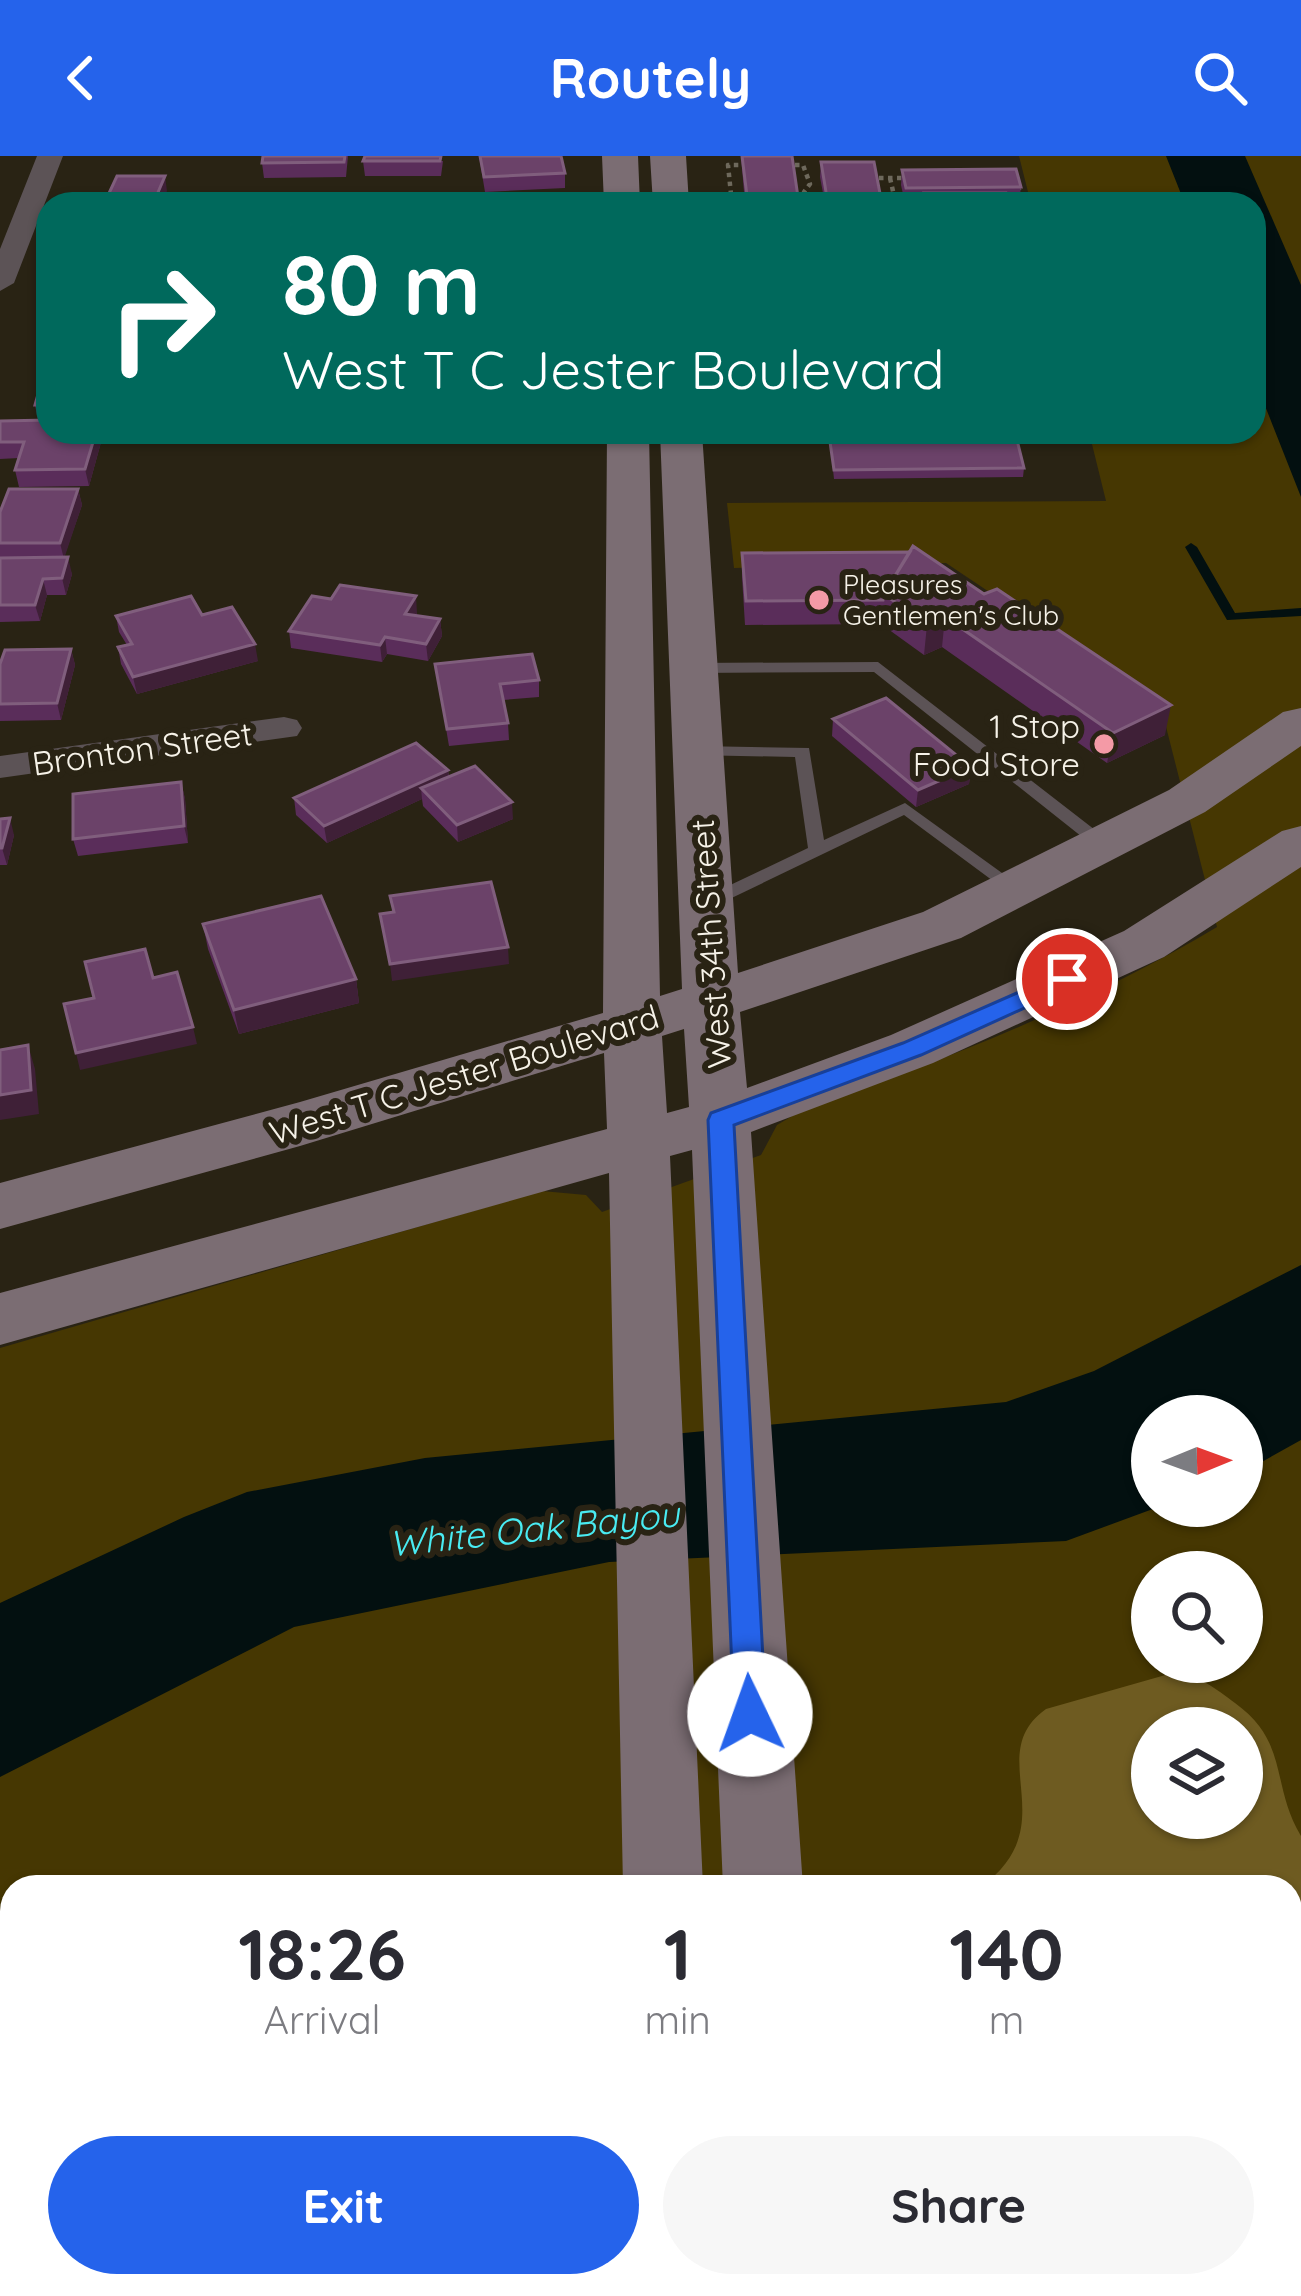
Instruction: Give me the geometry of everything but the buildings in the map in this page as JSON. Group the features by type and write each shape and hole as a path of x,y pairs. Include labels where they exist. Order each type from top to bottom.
{"main road":[{"path":"620,156 622,192"},
{"path":"668,156 670,192"},
{"path":"628,444 632,1024 645,1269 662,1875"},
{"name":"West 34th Street","path":"682,444 709,902 708,957 731,1272 750,1714 763,1875"},
{"name":"West T C Jester Boulevard","path":"0,1206 300,1124 713,1000 942,925 1187,801 1301,723"},
{"path":"1187,801 1290,851"},
{"path":"0,1319 551,1163 721,1120 912,1049 1144,944 1290,851"}],"street":[{"path":"0,283 50,156"},
{"name":"Bronton Street","path":"0,767 284,728"}],"lane":[{"path":"692,668 878,667 1102,844"},
{"path":"697,751 803,752 817,850"},
{"path":"709,902 905,808 1014,888"}],"path":[{"path":"784,165 803,164 810,184 804,192"},
{"path":"731,192 728,165 766,165"},
{"path":"1016,177 1020,192"},
{"path":"879,178 911,178"},
{"path":"890,178 893,192"}],"shaded area":[{"path":"1019,156 1301,156 1301,1875 0,1875 0,1348 542,1191 586,1195 602,1212 761,1155 777,1125 799,1112 1065,1007 1217,927 1161,707 946,563 734,568 727,503 1106,501 1092,444 1266,444 1266,192 1028,192"},
{"path":"1137,1683 1205,1683 1238,1707 1131,1707 1131,1839 1263,1839 1263,1732 1301,1836 1301,1875 994,1875 1018,1839 1021,1747 1028,1727 1046,1709"}],"water":[{"path":"1166,156 1245,156 1261,192 1180,192"},
{"path":"1266,204 1301,285 1301,497 1266,408"},
{"name":"White Oak Bayou","path":"1301,1265 1301,1440 1263,1461 1263,1395 1131,1395 1131,1517 1066,1541 609,1562 294,1627 0,1777 0,1603 247,1492 425,1458 1006,1402 1094,1371"}],"waterway":[{"path":"1191,547 1231,617 1301,612"}],"place":[{"name":"Pleasures Gentlemen's Club","path":"819,600"},
{"name":"1 Stop Food Store","path":"1104,744"}],"route":[{"path":"750,1714 721,1120 912,1049 1067,979"}]}
